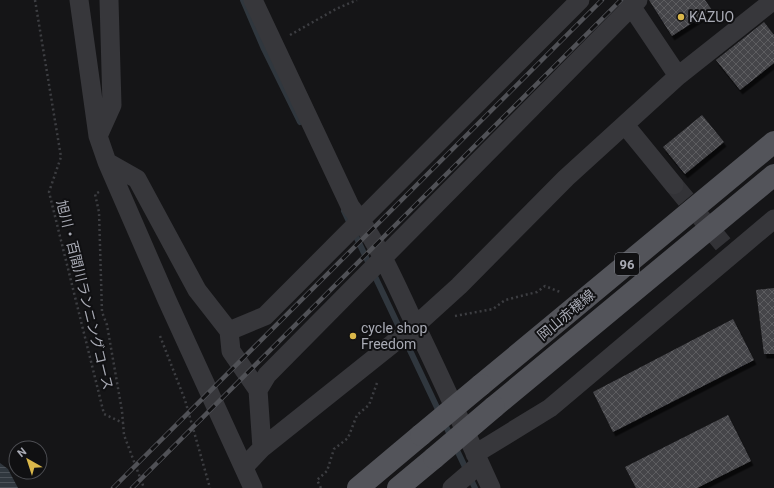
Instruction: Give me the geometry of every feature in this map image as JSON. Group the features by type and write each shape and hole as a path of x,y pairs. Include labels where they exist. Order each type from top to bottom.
{"main road":[{"name":"岡山赤穂線","path":"358,488 774,142"},
{"name":"岡山赤穂線","path":"398,488 774,175"}],"street":[{"path":"79,0 98,136 107,162 167,300 253,488"},
{"path":"98,136 112,105 109,0"},
{"path":"253,0 350,206 354,226 407,333 469,471 491,488"},
{"path":"229,331 264,316 580,0"},
{"path":"244,467 262,448 407,333 459,286 566,178 678,76 774,0"},
{"path":"258,390 267,375 632,2 678,76"},
{"path":"624,125 674,185"},
{"path":"107,162 137,179 196,290 229,331 231,351 258,390 262,448"},
{"path":"469,471 550,408 774,219"}],"path":[{"name":"旭川・百間川ランニングコース","path":"35,0 61,158 49,192 104,414 123,423"},
{"path":"273,44 336,9 357,0"},
{"path":"116,184 95,194 99,212 102,312 108,333 122,411 124,435 144,488"},
{"path":"461,315 493,309 505,300 537,292 545,286 561,292"},
{"path":"160,335 185,400 210,488"},
{"path":"321,488 317,480 327,471 334,450 348,438 357,415 369,405 377,383"}],"shaded area":[{"path":"0,463 8,469 8,480 14,480 18,488 0,488"}],"building":[{"path":"649,0 705,0 712,10 672,36"},
{"path":"764,22 774,35 774,63 740,90 716,60"},
{"path":"702,115 724,142 685,174 663,147"},
{"path":"774,288 774,354 764,354 756,290"},
{"path":"733,319 754,360 613,432 593,392"},
{"path":"728,415 751,461 697,488 636,488 625,467"}],"waterway":[{"path":"243,0 264,49 300,122"},
{"path":"344,211 451,437"},
{"path":"455,446 475,488"}],"tunnel":[{"path":"674,185 732,255"}],"railway":[{"path":"113,488 602,0"},
{"path":"132,488 621,0"}],"place":[{"name":"KAZUO","path":"681,17"},
{"name":"cycle shop Freedom","path":"353,336"}]}
